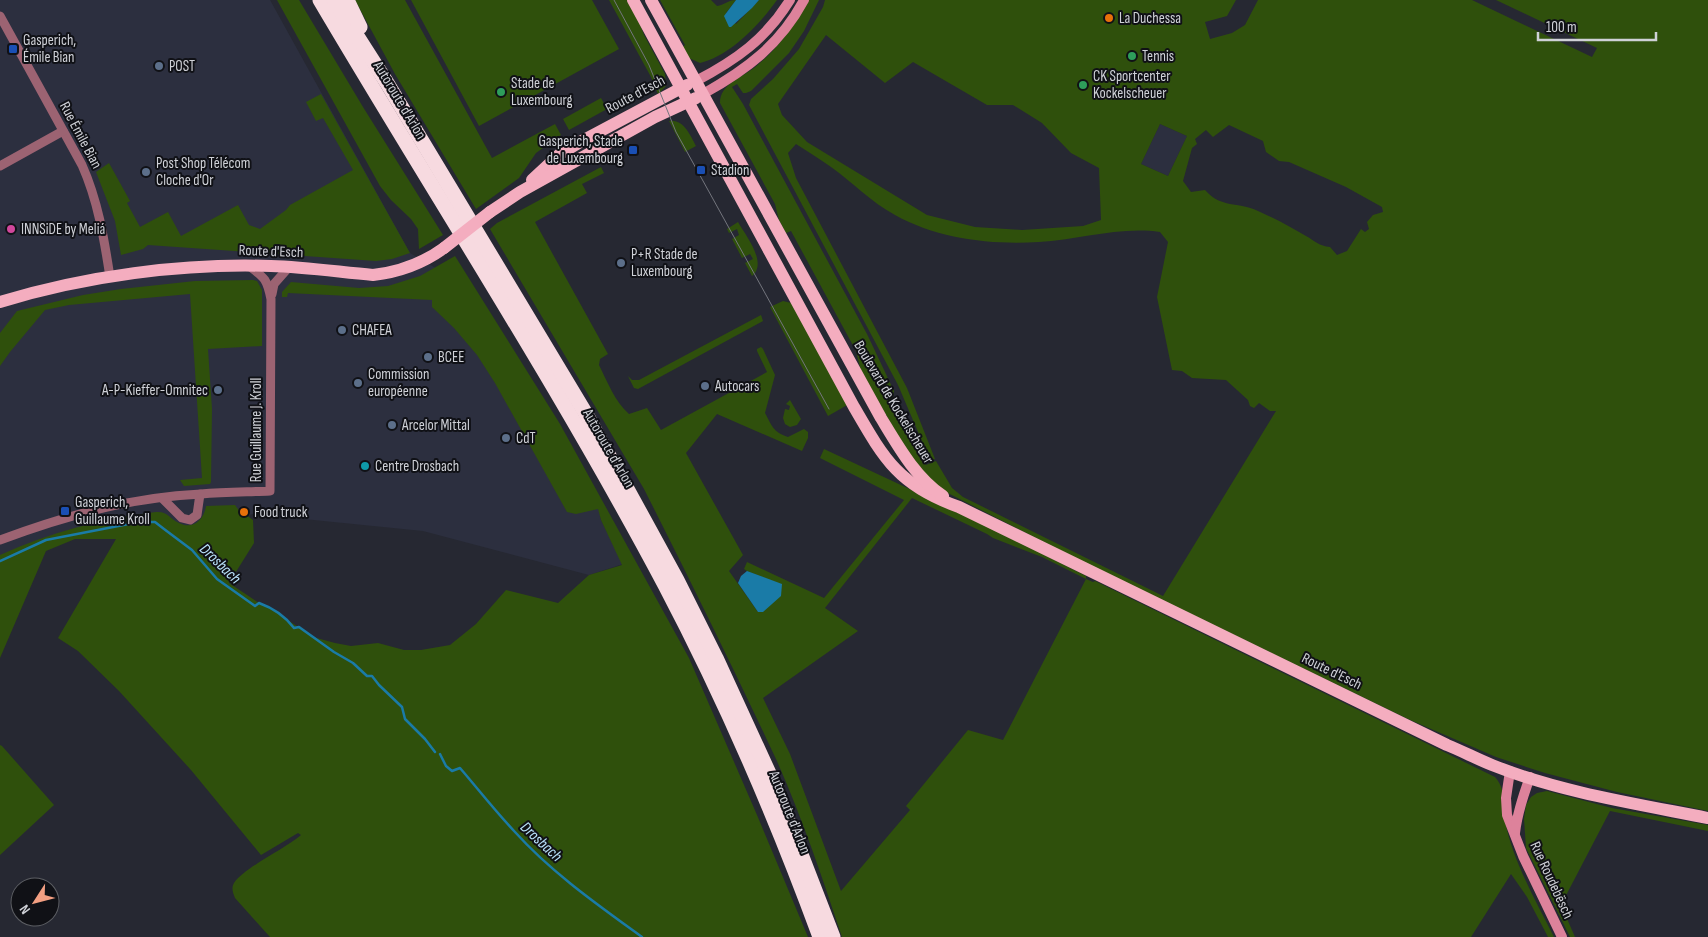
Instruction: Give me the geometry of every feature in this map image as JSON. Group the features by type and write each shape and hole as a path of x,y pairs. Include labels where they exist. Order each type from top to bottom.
{"highway":[{"name":"Autoroute d'Arlon","path":"320,0 561,399 665,586 699,651 754,768 820,937"},
{"name":"Autoroute d'Arlon","path":"334,0 387,83 620,472 724,674 773,782 833,937"},
{"path":"347,0 387,83"}],"main road":[{"name":"Boulevard de Kockelscheuer","path":"633,0 877,447 899,474 911,484 939,500 959,507"},
{"name":"Boulevard de Kockelscheuer","path":"651,0 896,443 925,482 959,507"},
{"path":"696,81 733,60 761,38 790,0"},
{"path":"703,94 759,58 784,32 804,0"},
{"name":"Route d'Esch","path":"520,192 560,154 696,81"},
{"name":"Route d'Esch","path":"0,302 38,290 110,277 202,266 289,267 373,275 390,273 430,258 490,212 520,192 649,121 703,94"},
{"name":"Route d'Esch","path":"959,507 1447,745 1492,765 1615,799 1708,818"},
{"name":"Rue Roudebësch","path":"1510,771 1506,798 1507,815 1534,880 1562,937"},
{"name":"Rue Roudebësch","path":"1515,836 1517,819 1530,777"}],"street":[{"name":"Rue Émile Bian","path":"0,16 64,131 90,183 103,232 110,277"},
{"path":"0,166 64,131"},
{"name":"Rue Guillaume J. Kroll","path":"249,266 264,278 268,284 271,299"},
{"name":"Rue Guillaume J. Kroll","path":"0,540 63,517 120,504 200,494 270,491 271,299 274,284 289,267"},
{"path":"162,498 182,518 190,520 197,515 200,494"}],"shaded area":[{"path":"0,0 270,0 410,253 439,270 597,501 601,520 623,564 589,575 423,531 253,514 190,528 74,532 0,566"},
{"path":"1160,124 1187,136 1168,176 1141,164"}],"green space":[{"path":"277,0 299,0 443,235 419,249 418,229 380,186"},
{"path":"355,0 405,0 492,158 555,124 561,135 536,153 519,178 476,209 395,74"},
{"name":"Stade de Luxembourg","path":"411,0 592,0 619,49 479,126"},
{"path":"609,0 629,0 644,35 665,74 666,86 658,94 651,77"},
{"path":"660,0 711,0 717,6 736,0 726,13 736,24 759,0 777,0 743,38 722,54 700,63 689,58 681,48 685,45"},
{"path":"807,0 819,0 804,31 789,53 751,91 743,93 737,84 732,87 867,334 894,391 893,397 888,401 891,408 897,407 902,410 926,465 936,461 952,488 963,497 1163,596 1276,411 1270,411 1259,403 1254,408 1250,406 1248,400 1226,380 1192,378 1182,371 1172,370 1157,297 1168,242 1160,232 1130,231 1054,241 1021,243 965,239 947,235 929,230 886,210 831,167 796,144 788,153 796,178 907,388 935,459 932,460 927,453 898,385 749,105 751,99 773,79 799,49 823,7 825,0 1236,0 1227,16 1205,22 1210,39 1232,33 1245,25 1258,0 1472,0 1592,57 1597,48 1496,0 1708,0 1708,811 1617,792 1545,773 1496,757 1408,719 1091,566 936,487 913,462 861,371 856,351 791,231 786,233 779,220 775,204 720,103 723,91 727,86 754,68 786,36","holes":["826,35 885,83 913,62 987,105 1013,105 1042,123 1071,153 1099,168 1101,220 1083,226 1022,230 975,227 927,215 807,142 782,115 778,104","1160,124 1187,136 1168,176 1141,164","1229,125 1263,141 1266,152 1279,161 1289,162 1346,187 1382,207 1383,212 1373,215 1367,222 1369,229 1365,232 1361,229 1347,251 1337,255 1330,247 1320,244 1258,211 1218,200 1205,190 1191,192 1183,181 1192,148 1197,144 1195,139 1206,130 1213,137"]},
{"path":"321,94 410,253 392,259 376,261 148,245 143,249 121,255 115,221 96,172 109,163 130,201 127,203 140,227 168,212 181,236 238,205 249,225 260,229 290,205 353,170 323,118 316,121 306,102"},
{"path":"601,98 607,109 569,130 563,119"},
{"path":"669,121 683,125 696,146 685,152"},
{"path":"601,167 604,173 582,184 587,193 535,222 608,354 600,359 599,365 615,397 629,414 647,408 661,430 767,372 757,351 761,347 763,349 775,375 765,413 774,428 783,435 788,437 804,429 808,432 808,438 802,451 717,414 686,453 743,555 729,571 758,612 782,585 747,571 744,569 747,562 824,598 904,500 820,458 824,449 980,522 1086,576 1086,579 1095,581 1495,777 1501,787 1505,820 1513,850 1525,880 1554,937 1548,937 1527,897 1511,874 1471,937 842,937 794,803 776,759 728,657 644,489 490,229 497,223","holes":["912,498 993,538 1042,557 1086,579 1003,740 968,730 906,806 910,810 841,891 790,754 763,698 858,631 825,608"]},
{"path":"738,222 757,257 758,264 752,276 745,263 753,259 750,254 742,258 732,239 739,235 737,229 729,233 727,229"},
{"path":"455,256 560,424 689,658 808,937 270,937 235,898 233,885 239,877 256,864 301,835 298,833 261,855 191,770 119,691 78,651 58,638 116,539 75,539 46,551 0,658 0,555 76,527 156,512 166,514 184,525 189,525 197,522 203,516 206,506 235,505 253,520 254,543 229,583 313,637 351,646 378,643 404,650 421,650 450,645 476,624 506,590 558,603 589,575 622,565 601,520 598,509 576,514 567,512 495,383 477,355 454,328 432,307 432,300 288,293 287,297 282,297 282,292 291,282 359,288 388,286 420,276"},
{"path":"195,281 257,281 262,290 262,346 208,349 212,409 210,484 184,486 180,480 202,478 190,294 69,305 45,310 0,366 0,333 17,311 83,295 121,289"},
{"path":"783,301 791,303 849,404 828,416 770,307"},
{"path":"761,315 763,321 638,389 634,388 628,376 632,380 639,380"},
{"path":"790,400 801,419 797,425 790,427 785,424 783,418 785,409 789,410 790,406 786,404"},
{"path":"0,745 54,805 0,855"},
{"path":"1547,791 1612,808 1708,825 1708,831 1610,811 1561,905 1575,937 1570,937 1526,848 1524,819 1526,805 1531,797 1537,793"}],"water":[{"path":"736,0 759,0 729,27 724,16"},
{"path":"747,571 782,584 781,596 763,612 758,612 738,583 741,576"}],"waterway":[{"name":"Drosbach","path":"0,561 46,540 139,522 155,522 192,550 217,579 255,606 259,603 274,610 283,616 294,628 299,627 353,663 367,676 372,676 402,707 405,719 435,752"},
{"name":"Drosbach","path":"440,754 446,766 452,771 460,768 508,824 544,861 576,888 642,937"}],"tram line":[{"path":"614,0 649,65 676,132 829,409"}],"place":[{"name":"La Duchessa","path":"1109,18"},
{"name":"Gasperich, Émile Bian","path":"13,49"},
{"name":"Tennis","path":"1132,56"},
{"name":"POST","path":"159,66"},
{"name":"CK Sportcenter Kockelscheuer","path":"1083,85"},
{"name":"Stade de Luxembourg","path":"501,92"},
{"name":"Gasperich, Stade de Luxembourg","path":"633,150"},
{"name":"Stadion","path":"701,170"},
{"name":"Post Shop Télécom Cloche d'Or","path":"146,172"},
{"name":"INNSiDE by Meliá","path":"11,229"},
{"name":"P+R Stade de Luxembourg","path":"621,263"},
{"name":"CHAFEA","path":"342,330"},
{"name":"BCEE","path":"428,357"},
{"name":"Commission européenne","path":"358,383"},
{"name":"Autocars","path":"705,386"},
{"name":"A-P-Kieffer-Omnitec","path":"218,390"},
{"name":"Arcelor Mittal","path":"392,425"},
{"name":"CdT","path":"506,438"},
{"name":"Centre Drosbach","path":"365,466"},
{"name":"Gasperich, Guillaume Kroll","path":"65,511"},
{"name":"Food truck","path":"244,512"}]}
